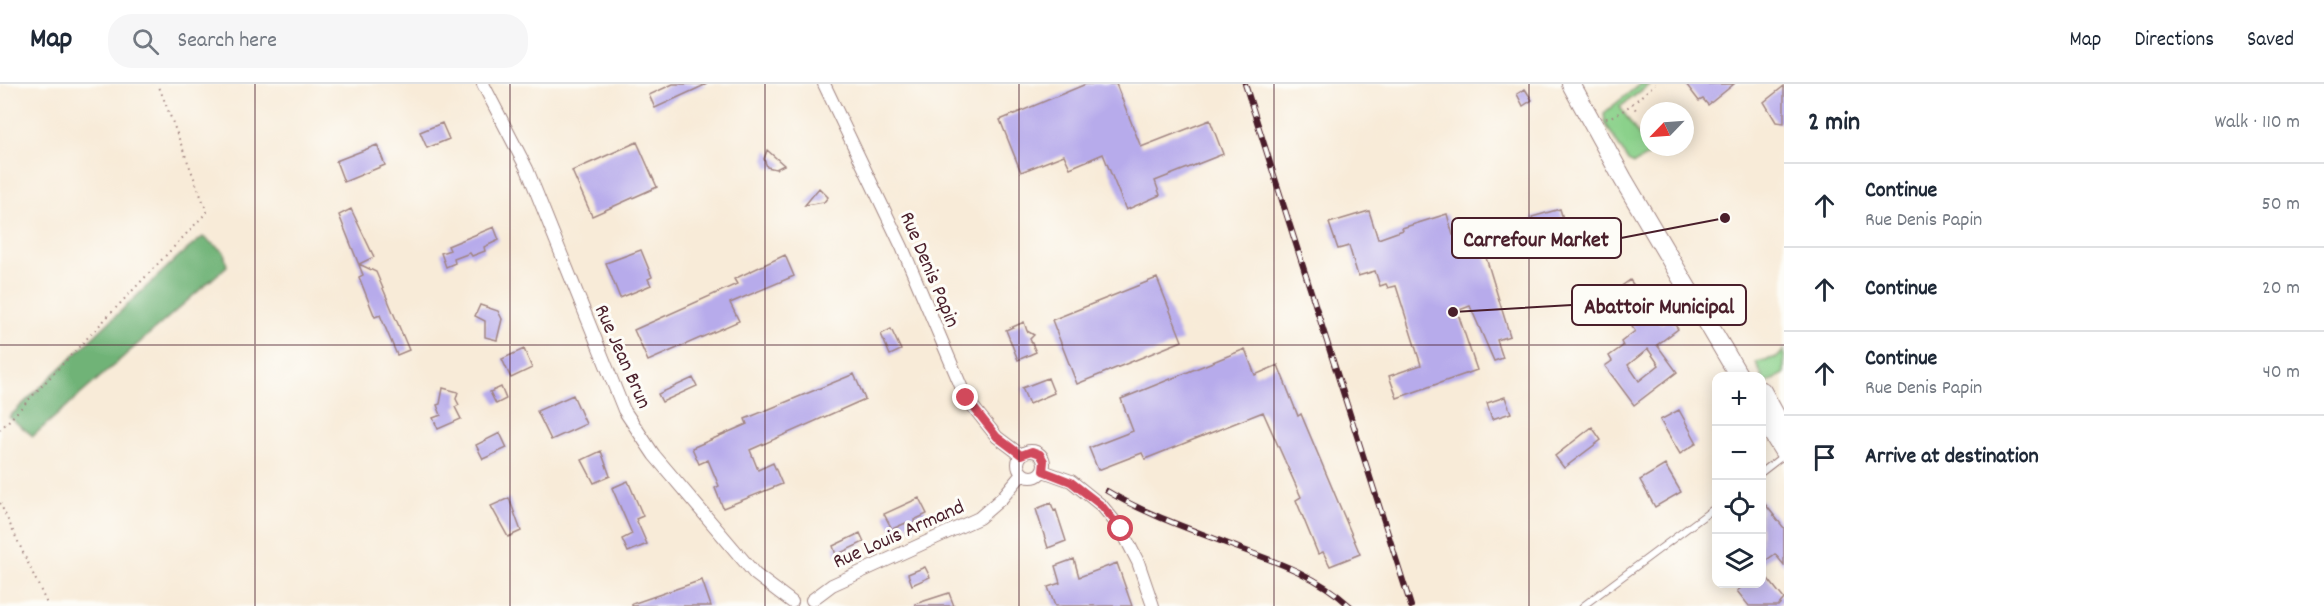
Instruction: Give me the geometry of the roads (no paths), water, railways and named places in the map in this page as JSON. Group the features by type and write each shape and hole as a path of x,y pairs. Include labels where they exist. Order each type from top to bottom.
{"main road":[{"path":"1571,84 1751,372"},
{"path":"1592,117 1623,179 1737,372"},
{"path":"1766,400 1784,431"},
{"path":"1766,423 1784,453"}],"street":[{"name":"Rue Jean Brun","path":"483,84 527,169 624,410 654,454 754,574 791,604"},
{"name":"Rue Denis Papin","path":"824,84 902,247 966,398 997,437 1021,455"},
{"path":"1032,451 1040,454 1044,461 1043,471 1033,477 1022,474 1018,465 1021,455 1032,451"},
{"path":"1043,471 1071,482 1102,506 1121,529 1138,562 1153,606"},
{"name":"Rue Louis Armand","path":"814,603 831,585 979,518 1002,498 1022,474"},
{"path":"791,604 804,596 814,603"}],"lane":[{"path":"1766,468 1784,453"},
{"path":"1583,606 1712,510"}],"railway":[{"path":"1245,84 1411,606"},
{"path":"1107,491 1156,516 1298,572 1325,587 1350,606"}],"place":[{"name":"Carrefour Market","path":"1725,218"},
{"name":"Abattoir Municipal","path":"1453,312"}]}
